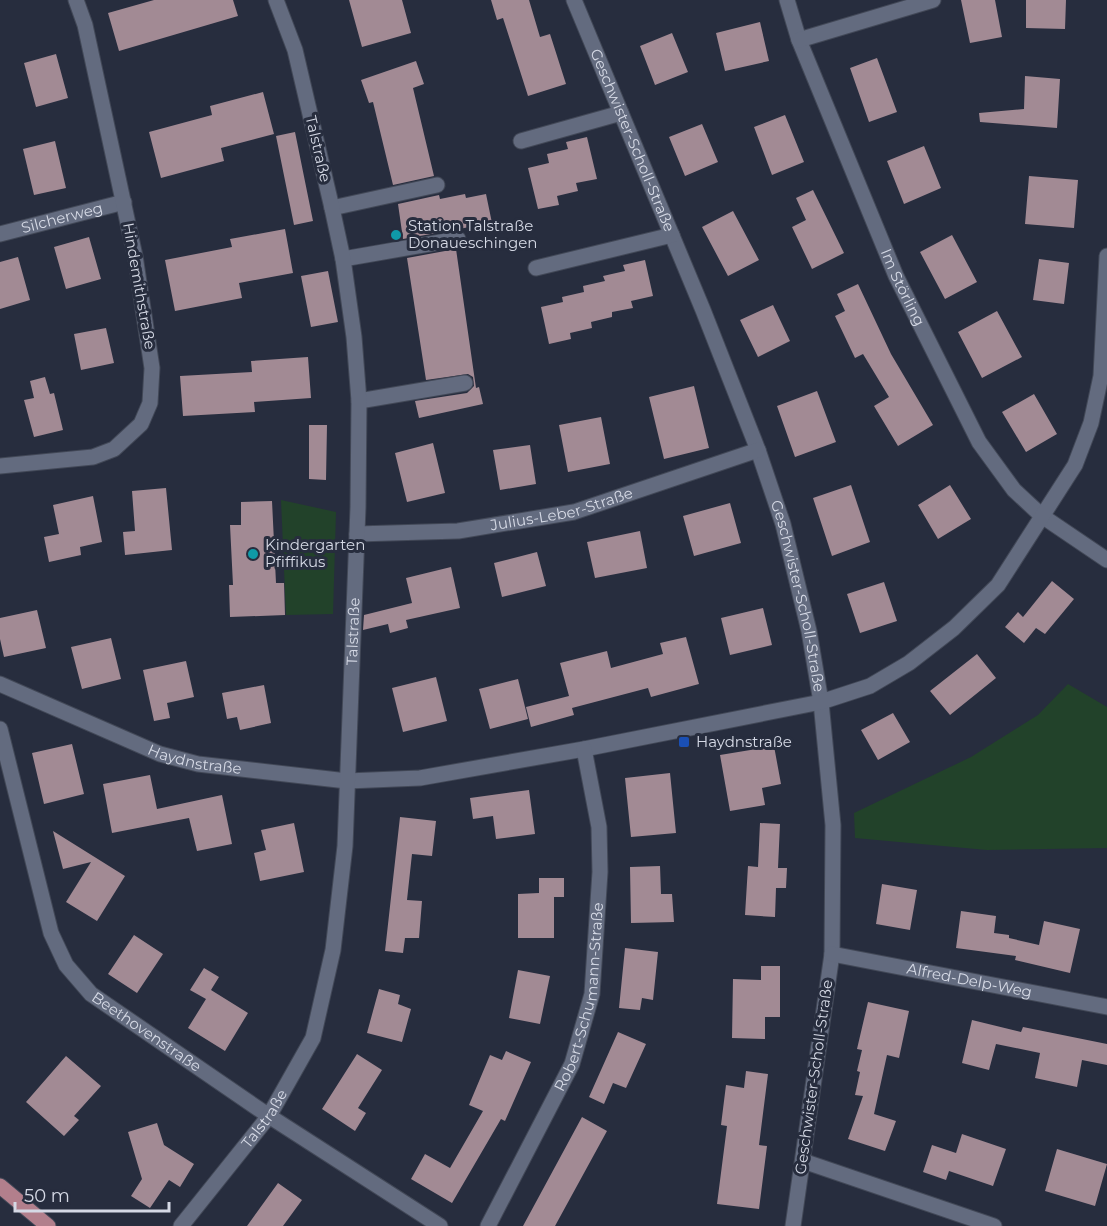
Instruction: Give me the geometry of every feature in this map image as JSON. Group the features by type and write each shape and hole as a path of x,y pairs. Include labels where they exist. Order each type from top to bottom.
{"main road":[{"path":"0,1186 48,1226"}],"street":[{"name":"Hindemithstraße","path":"0,466 93,457 114,449 141,424 150,403 152,368 135,256 85,25 76,0"},
{"name":"Talstraße","path":"181,1226 269,1116 313,1038 333,950 345,846 357,534 359,401 354,337 343,259 332,208 295,50 276,0"},
{"name":"Geschwister-Scholl-Straße","path":"574,0 758,450 783,524 804,610 821,702 833,825 832,954 793,1226"},
{"name":"Im Störling","path":"787,0 799,40 896,276 979,442 1014,490 1042,516 1107,560"},
{"path":"799,40 933,0"},
{"path":"521,141 621,113"},
{"path":"332,208 437,185"},
{"name":"Silcherweg","path":"0,234 124,202"},
{"path":"536,268 672,235"},
{"path":"343,259 458,239"},
{"name":"Haydnstraße","path":"0,684 160,754 198,764 347,781 420,778 584,749 821,702 870,686 909,663 954,628 998,585 1075,465 1091,423 1101,376 1106,317 1107,256"},
{"path":"359,401 465,383"},
{"name":"Julius-Leber-Straße","path":"357,534 458,531 574,512 758,450"},
{"name":"Beethovenstraße","path":"0,729 51,933 66,965 91,994 269,1116 440,1226"},
{"name":"Robert-Schumann-Straße","path":"489,1226 572,1064 592,994 600,872 599,827 584,749"},
{"name":"Alfred-Delp-Weg","path":"832,954 1107,1007"},
{"path":"803,1161 994,1226"}],"green space":[{"path":"281,500 336,512 333,614 286,615"},
{"path":"1068,684 1107,707 1107,848 987,850 855,838 854,813 971,757 1038,715"}],"building":[{"path":"154,0 233,0 238,16 119,51 108,13"},
{"path":"349,0 402,0 411,33 362,47"},
{"path":"491,0 529,0 540,37 550,34 566,84 528,96 503,18 497,20"},
{"path":"961,0 995,0 1002,37 970,43"},
{"path":"1026,0 1066,0 1065,29 1026,28"},
{"path":"760,22 769,61 725,71 716,33"},
{"path":"672,33 688,72 655,85 640,46"},
{"path":"56,54 68,98 36,107 24,63"},
{"path":"877,58 897,112 869,122 850,68"},
{"path":"416,61 424,84 413,88 434,176 393,185 373,102 369,103 361,80"},
{"path":"1025,76 1060,79 1057,128 980,122 979,113 1024,109"},
{"path":"263,92 274,134 221,148 224,161 161,178 149,132 212,115 210,106"},
{"path":"785,115 804,162 772,175 754,127"},
{"path":"702,124 718,162 685,176 669,137"},
{"path":"295,132 313,221 294,225 276,136"},
{"path":"587,137 597,179 576,183 578,191 557,196 559,205 538,209 528,168 549,163 547,154 568,149 566,142"},
{"path":"55,141 66,188 34,195 23,149"},
{"path":"924,146 941,188 904,204 887,161"},
{"path":"1029,176 1078,180 1074,228 1025,224"},
{"path":"813,190 844,253 812,269 792,227 806,220 796,198"},
{"path":"465,194 466,198 486,194 492,223 403,239 398,204 439,195 440,199"},
{"path":"733,211 759,260 728,276 702,227"},
{"path":"285,229 293,273 239,283 242,298 175,311 165,260 232,247 230,239"},
{"path":"952,235 977,282 945,299 920,252"},
{"path":"89,237 101,279 66,289 54,247"},
{"path":"456,249 476,388 479,387 483,404 419,418 415,401 467,393 474,386 473,377 468,374 426,380 407,258"},
{"path":"18,257 30,300 0,309 0,262"},
{"path":"1039,259 1069,263 1064,304 1033,300"},
{"path":"645,260 653,296 631,301 633,308 612,312 612,317 591,322 592,328 570,333 571,339 549,344 541,307 563,302 562,297 584,292 583,286 605,281 603,276 625,271 623,265"},
{"path":"328,271 338,322 311,327 301,276"},
{"path":"858,284 891,354 933,425 898,446 874,406 889,397 863,354 855,358 835,316 845,311 837,294"},
{"path":"773,305 790,341 758,357 740,320"},
{"path":"997,311 1022,357 982,378 958,332"},
{"path":"106,328 114,363 81,370 74,334"},
{"path":"308,357 311,398 254,402 255,412 183,416 180,376 252,372 251,361"},
{"path":"45,377 50,394 54,393 63,430 34,437 24,400 34,398 30,381"},
{"path":"694,386 709,448 664,459 649,397"},
{"path":"817,391 836,442 795,457 777,406"},
{"path":"1034,394 1057,434 1026,452 1002,412"},
{"path":"601,417 610,464 568,472 559,425"},
{"path":"309,425 327,425 326,480 309,479"},
{"path":"433,443 445,493 407,502 395,453"},
{"path":"530,445 536,484 500,490 493,450"},
{"path":"851,485 870,542 832,556 813,498"},
{"path":"950,485 971,519 938,539 918,505"},
{"path":"166,488 172,550 125,555 123,532 135,531 132,491"},
{"path":"93,496 102,542 80,547 81,555 49,562 44,537 59,534 53,505"},
{"name":"Kindergarten Pfiffikus","path":"272,501 276,583 284,583 285,615 230,617 229,585 233,585 230,525 241,525 241,502"},
{"path":"730,503 741,543 694,556 683,516"},
{"path":"640,531 647,568 595,578 587,542"},
{"path":"537,552 546,586 502,597 494,563"},
{"path":"451,567 460,608 406,620 408,628 390,633 388,624 363,630 364,615 412,603 406,578"},
{"path":"1052,581 1074,599 1045,634 1036,628 1024,643 1005,627 1018,612 1023,617"},
{"path":"884,582 897,621 860,633 847,594"},
{"path":"763,608 772,645 730,655 721,618"},
{"path":"37,610 46,648 4,657 0,639 0,618"},
{"path":"686,637 699,684 651,697 648,688 572,708 574,715 531,727 526,707 569,696 560,663 607,651 611,668 663,654 660,643"},
{"path":"111,638 121,679 82,689 71,647"},
{"path":"977,654 996,678 950,715 930,691"},
{"path":"186,661 194,697 167,703 170,718 154,721 143,670"},
{"path":"436,677 447,721 403,732 392,688"},
{"path":"518,679 528,719 490,729 479,689"},
{"path":"264,685 271,723 240,730 237,717 227,719 222,693"},
{"path":"893,713 910,742 878,760 861,730"},
{"path":"72,744 84,794 44,804 32,753"},
{"path":"774,746 781,784 762,788 765,805 730,811 720,755"},
{"path":"670,773 676,833 631,837 625,778"},
{"path":"150,775 157,809 222,795 232,844 197,851 189,818 112,833 103,784"},
{"path":"529,790 535,834 496,839 493,816 473,819 470,798"},
{"path":"400,817 436,821 432,856 412,854 407,900 422,901 419,938 405,938 403,953 385,951"},
{"path":"294,823 304,872 260,881 254,853 266,850 261,830"},
{"path":"760,823 780,824 778,868 787,868 786,888 776,888 775,917 745,915 748,866 758,867"},
{"path":"53,831 125,876 97,921 66,902 91,862 63,869"},
{"path":"660,866 661,894 672,894 674,922 631,923 630,867"},
{"path":"539,878 564,878 564,897 554,897 554,938 518,938 518,894 539,893"},
{"path":"882,884 917,890 910,930 876,924"},
{"path":"961,911 996,916 994,933 1009,935 1009,938 1039,945 1044,921 1080,929 1070,973 1015,960 1016,956 956,948"},
{"path":"134,935 163,954 137,993 108,974"},
{"path":"625,948 658,952 653,1000 642,998 640,1010 619,1008"},
{"path":"761,966 780,966 780,1017 765,1017 765,1039 732,1038 733,979 761,980"},
{"path":"204,968 219,977 211,990 248,1013 225,1051 188,1028 206,999 190,990"},
{"path":"518,970 550,976 540,1024 509,1018"},
{"path":"379,989 400,995 398,1004 411,1009 402,1042 367,1033"},
{"path":"868,1002 909,1011 899,1058 887,1055 874,1114 896,1121 885,1151 848,1139 863,1096 855,1095 862,1050 857,1049"},
{"path":"972,1020 1021,1032 1023,1027 1107,1044 1107,1065 1082,1060 1077,1087 1035,1078 1040,1053 996,1044 989,1070 962,1063"},
{"path":"618,1032 646,1044 626,1088 613,1083 604,1104 589,1097"},
{"path":"506,1051 531,1062 505,1121 501,1119 452,1203 411,1179 425,1154 450,1168 483,1111 469,1105 490,1055 502,1060"},
{"path":"357,1054 382,1070 358,1108 366,1113 355,1131 322,1109"},
{"path":"66,1056 101,1086 74,1116 79,1120 64,1136 26,1102"},
{"path":"746,1071 768,1074 759,1145 767,1146 759,1209 717,1204 727,1126 721,1125 726,1085 744,1088"},
{"path":"582,1117 607,1131 555,1226 523,1226"},
{"path":"157,1123 164,1145 194,1164 180,1187 169,1180 150,1208 131,1196 142,1179 128,1132"},
{"path":"962,1134 1006,1149 993,1186 949,1171 946,1180 923,1172 932,1145 956,1153"},
{"path":"1057,1149 1107,1164 1095,1206 1045,1191"},
{"path":"278,1183 302,1200 283,1226 247,1226"}],"place":[{"name":"Station Talstraße Donaueschingen","path":"396,235"},
{"name":"Kindergarten Pfiffikus","path":"253,554"},
{"name":"Haydnstraße","path":"684,742"}]}
